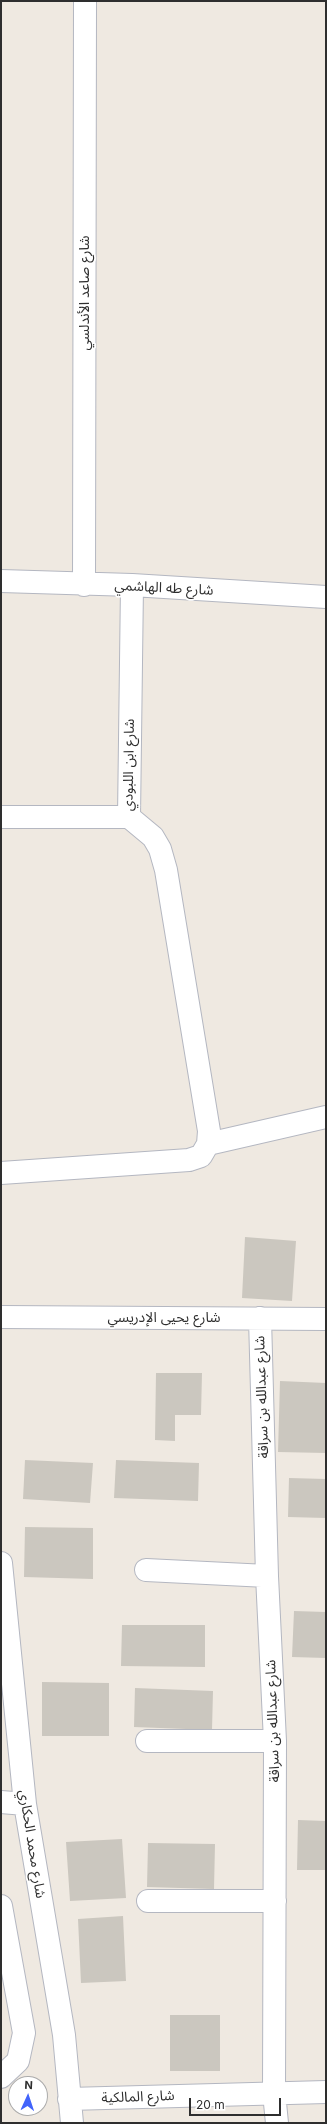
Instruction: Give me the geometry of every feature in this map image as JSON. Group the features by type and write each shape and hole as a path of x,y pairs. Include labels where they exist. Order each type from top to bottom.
{"street":[{"name":"شارع صاعد الأندلسي","path":"84,585 85,1"},
{"name":"شارع طه الهاشمي","path":"1,581 84,585 132,585 326,597"},
{"name":"شارع ابن اللبودي","path":"1,817 129,817 132,585"},
{"path":"1,1173 189,1160 200,1156 208,1144 209,1131 166,870 154,837 129,817"},
{"path":"208,1144 326,1117"},
{"name":"شارع يحيى الإدريسي","path":"1,1317 326,1319"},
{"name":"شارع عبدالله بن سراقة","path":"260,1318 267,1576 275,1741 276,1901 274,2093 276,2123"},
{"name":"شارع محمد الحكاري","path":"1,1563 25,1804 64,2036 72,2123"},
{"path":"146,1570 267,1576"},
{"path":"147,1741 275,1741"},
{"path":"1,1802 25,1804"},
{"path":"148,1901 276,1901"},
{"path":"1,1906 3,1930 24,2033 18,2061 1,2077"},
{"name":"شارع المالكية","path":"69,2099 326,2092"}],"building":[{"path":"245,1237 296,1241 292,1301 242,1298"},
{"path":"156,1373 202,1373 201,1415 175,1415 175,1441 155,1440"},
{"path":"280,1381 326,1383 326,1453 278,1452"},
{"path":"25,1460 93,1463 90,1503 23,1499"},
{"path":"116,1460 199,1463 198,1501 114,1498"},
{"path":"289,1478 326,1479 326,1518 288,1517"},
{"path":"25,1527 93,1528 93,1579 24,1577"},
{"path":"294,1611 326,1612 326,1658 292,1657"},
{"path":"122,1625 205,1625 205,1667 121,1666"},
{"path":"42,1682 109,1683 109,1736 42,1736"},
{"path":"135,1688 213,1691 212,1730 134,1727"},
{"path":"298,1820 326,1821 326,1870 297,1870"},
{"path":"122,1839 126,1898 70,1901 66,1842"},
{"path":"148,1843 215,1844 214,1889 147,1887"},
{"path":"123,1916 126,1981 81,1983 78,1919"},
{"path":"170,2015 220,2015 220,2071 170,2071"}]}
